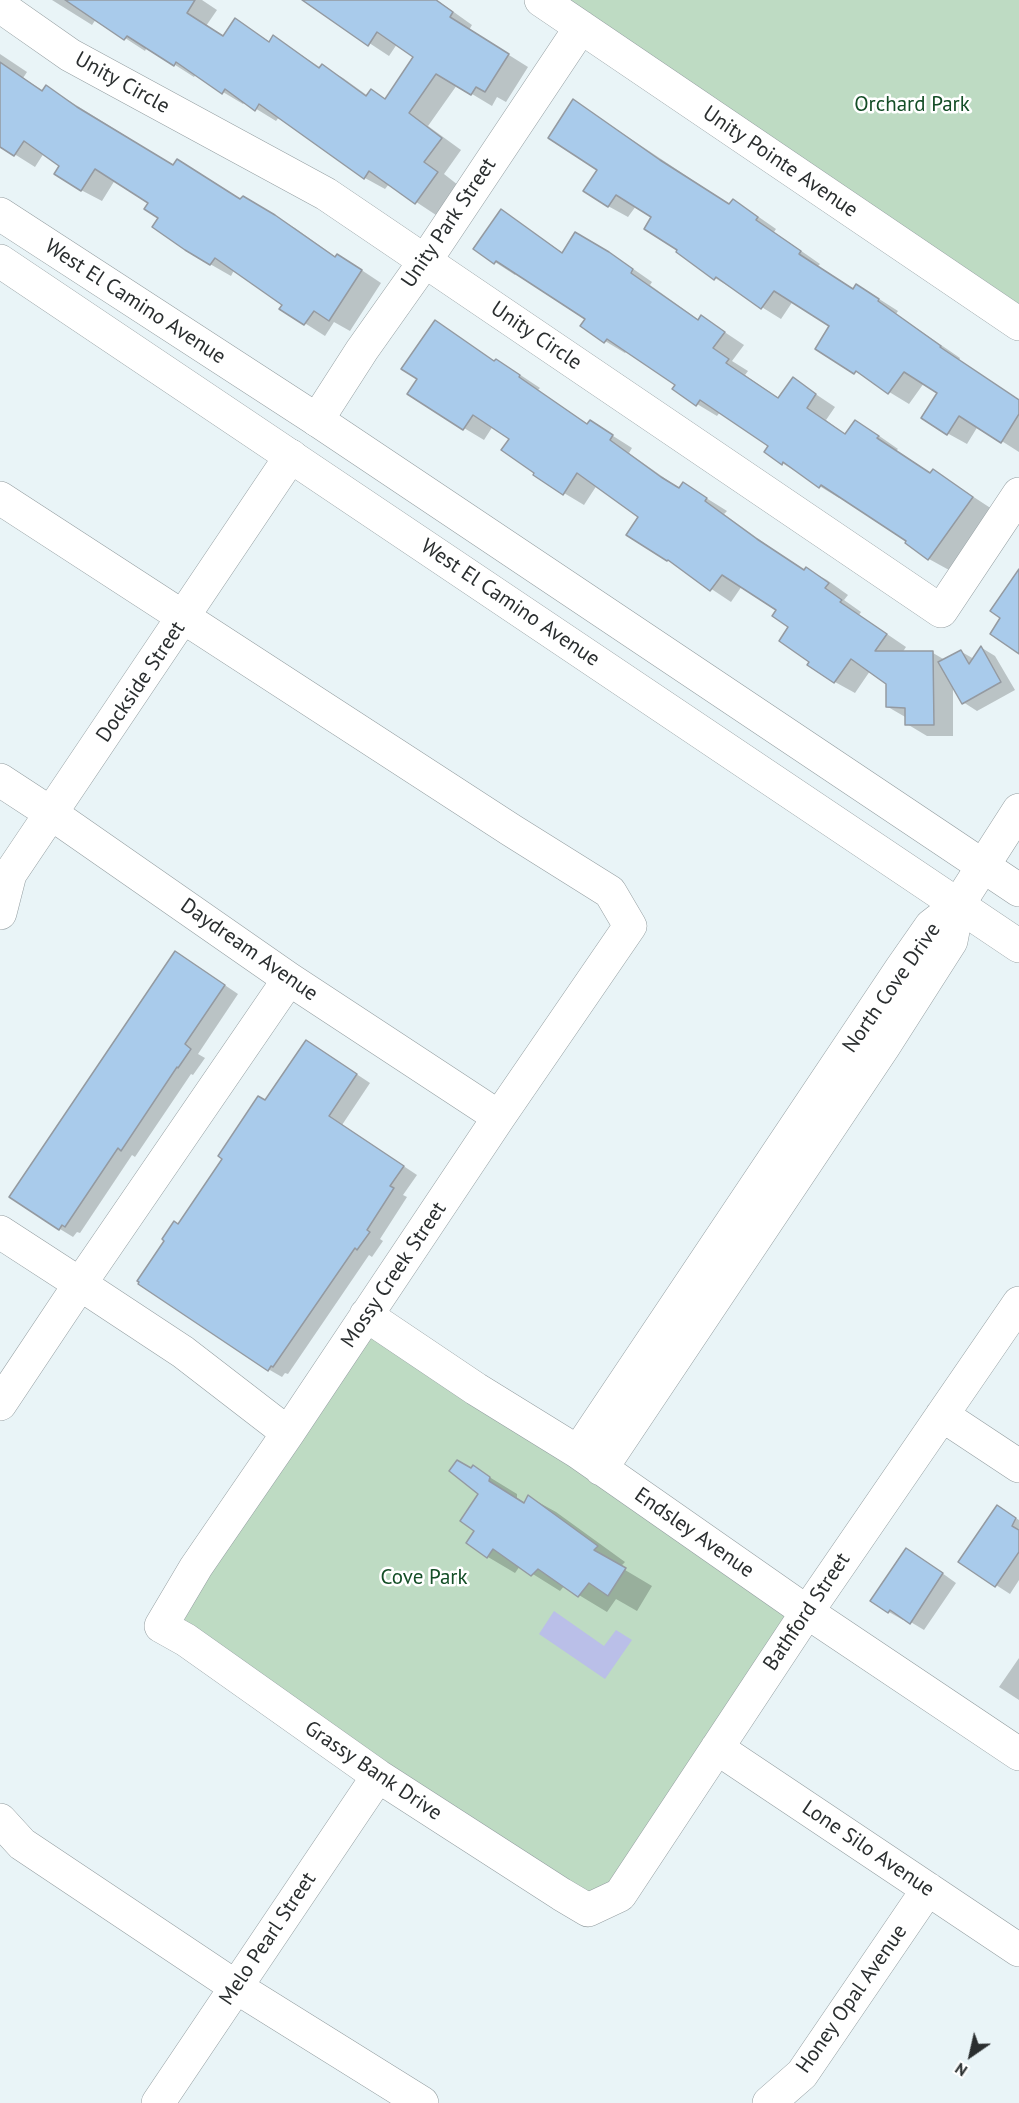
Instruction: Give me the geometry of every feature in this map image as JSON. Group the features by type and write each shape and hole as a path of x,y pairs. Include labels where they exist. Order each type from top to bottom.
{"street":[{"name":"Unity Pointe Avenue","path":"541,0 1019,324"},
{"name":"Unity Circle","path":"0,6 69,55 326,194 941,611 1019,494"},
{"name":"Unity Park Street","path":"317,420 581,27"},
{"name":"West El Camino Avenue","path":"0,213 317,420 1019,890"},
{"name":"West El Camino Avenue","path":"0,261 1019,946"},
{"name":"Dockside Street","path":"0,913 10,874 291,456"},
{"path":"0,498 184,618"},
{"name":"Mossy Creek Street","path":"161,1626 196,1567 630,926 610,892 184,618"},
{"name":"Daydream Avenue","path":"0,780 289,979 499,1117"},
{"path":"958,904 1019,810"},
{"name":"North Cove Drive","path":"589,1460 878,1055 951,941 958,904"},
{"path":"0,1404 289,979"},
{"path":"0,1232 183,1352 288,1433"},
{"name":"Bathford Street","path":"588,1910 620,1895 807,1612 1019,1303"},
{"name":"Endsley Avenue","path":"366,1315 476,1389 589,1460 807,1612 1019,1754"},
{"path":"942,1415 1019,1466"},
{"name":"Grassy Bank Drive","path":"161,1626 186,1640 378,1776 588,1910"},
{"name":"Lone Silo Avenue","path":"717,1748 1019,1950"},
{"name":"Melo Pearl Street","path":"158,2103 378,1776"},
{"path":"0,1821 22,1844 236,1986 422,2103"},
{"name":"Honey Opal Avenue","path":"769,2103 802,2074 928,1889"}],"green space":[{"name":"Orchard Park","path":"568,0 1019,0 1019,304"},
{"name":"Cove Park","path":"366,1315 807,1612 588,1910 161,1626"}],"water":[{"path":"554,1611 604,1646 616,1630 632,1640 605,1679 539,1634"}],"building":[{"path":"65,0 195,0 187,13 223,36 235,18 269,42 273,35 319,68 322,64 366,96 371,89 385,99 413,57 377,32 368,46 302,0 436,0 453,12 450,17 509,54 485,92 476,87 471,95 436,74 409,113 442,138 424,162 438,172 415,204 369,171 364,179 259,104 255,111 225,89 222,94 176,62 174,66 127,36 124,40"},
{"path":"0,62 42,91 46,85 77,107 173,165 177,159 240,199 243,196 275,215 335,257 337,254 362,270 329,321 314,311 304,325 279,309 282,305 215,258 210,265 185,250 152,227 158,218 144,209 148,203 95,169 81,191 54,174 59,166 24,141 14,156 0,147"},
{"path":"573,99 660,160 729,204 733,199 758,217 756,220 801,251 799,254 853,289 856,284 879,299 878,301 940,347 1019,400 1019,414 1001,443 959,416 947,435 921,418 937,393 904,372 888,394 856,371 854,374 815,349 829,326 774,291 761,309 716,277 714,280 676,252 677,250 644,229 651,217 616,195 608,207 583,191 597,170 548,138"},
{"path":"501,209 562,253 575,232 609,252 633,269 631,273 698,320 701,315 725,332 713,348 729,359 726,363 778,398 793,377 816,394 807,408 845,434 855,420 879,436 877,438 930,473 933,469 973,497 928,560 905,543 906,541 821,485 819,488 783,462 782,465 764,452 768,446 700,400 696,406 672,389 675,385 607,339 604,343 580,326 585,319 496,261 494,264 473,249"},
{"path":"435,320 494,361 496,359 520,375 519,377 587,424 590,420 613,435 610,440 661,477 679,488 683,482 707,498 705,501 757,539 804,570 806,567 829,583 825,588 842,600 840,602 887,634 875,651 933,651 934,725 905,725 905,708 886,707 886,684 851,659 834,683 807,665 809,662 779,641 788,627 772,616 776,610 722,575 710,591 668,560 626,535 638,517 577,473 563,495 501,450 509,439 473,415 463,430 407,394 417,379 401,369"},
{"path":"1019,569 1019,654 990,634 1000,618 990,611"},
{"path":"981,646 1001,682 962,704 938,662 961,650 969,664"},
{"path":"175,951 225,985 185,1044 191,1049 121,1151 118,1148 65,1227 62,1225 59,1230 9,1197"},
{"path":"306,1040 357,1074 329,1116 404,1166 390,1186 394,1188 367,1230 370,1232 357,1250 355,1248 268,1371 138,1284 137,1281 164,1241 162,1239 174,1221 178,1224 222,1159 218,1156 258,1096 265,1100"},
{"path":"457,1460 471,1468 473,1465 490,1477 489,1481 524,1503 528,1495 598,1546 594,1550 626,1568 608,1596 589,1583 578,1597 538,1569 531,1576 493,1549 487,1558 466,1543 474,1531 460,1521 478,1494 449,1471"},
{"path":"997,1505 1016,1518 1012,1526 1019,1530 1019,1552 995,1587 958,1562"},
{"path":"906,1548 943,1573 910,1624 890,1610 888,1613 870,1601"}]}
